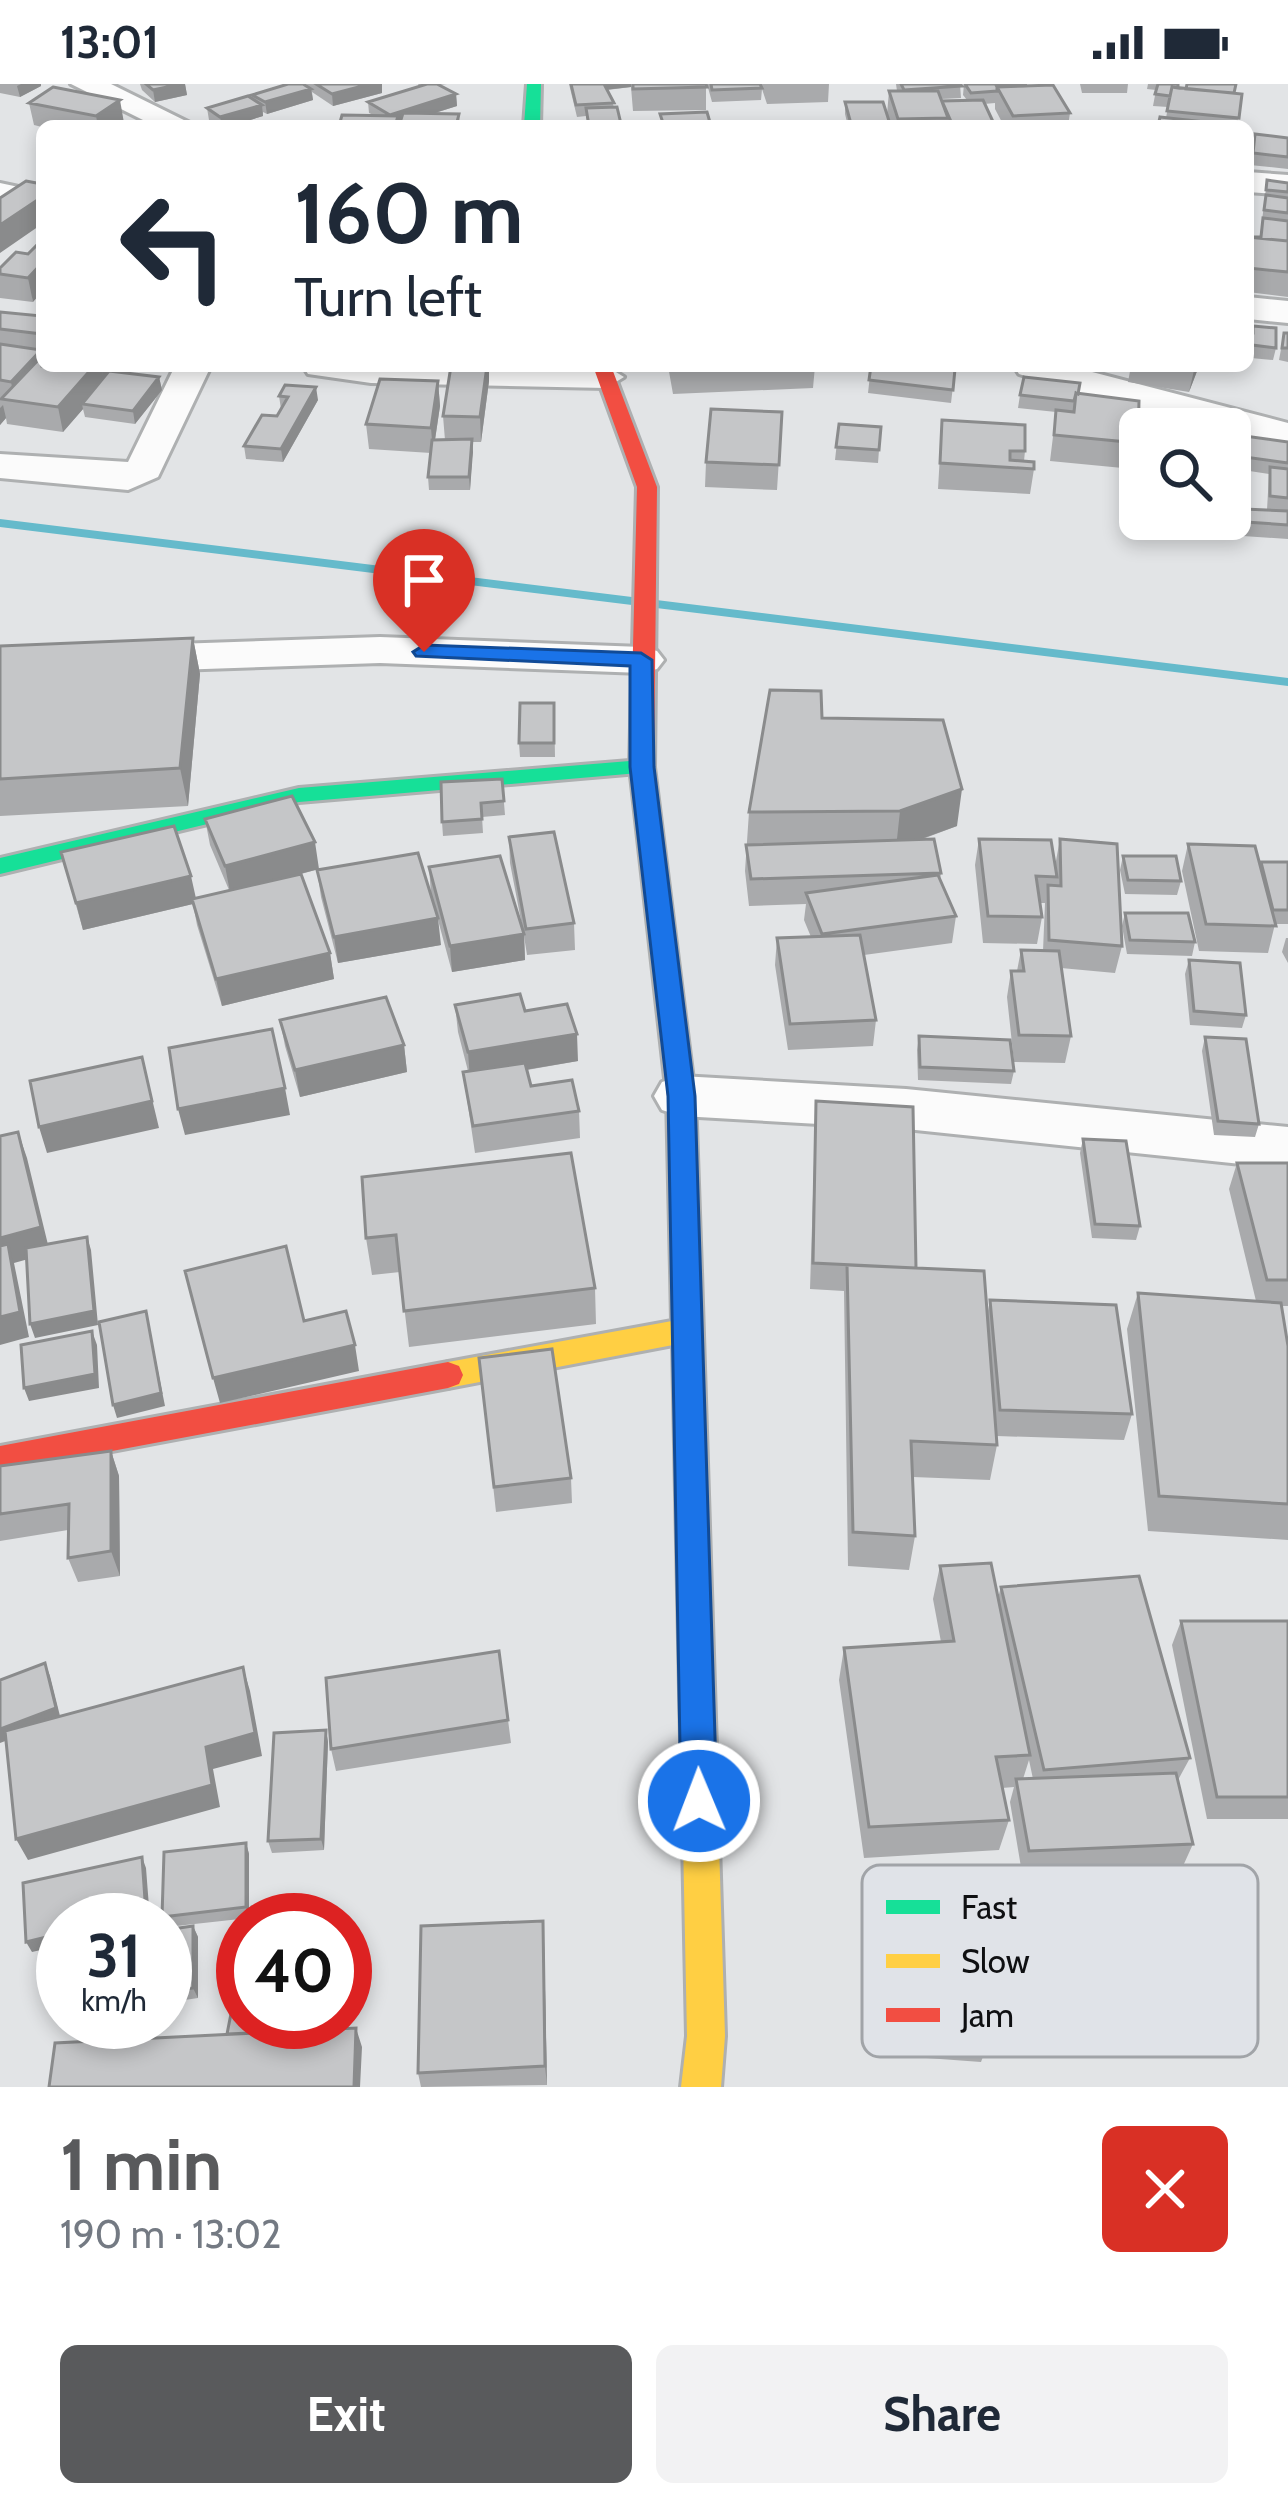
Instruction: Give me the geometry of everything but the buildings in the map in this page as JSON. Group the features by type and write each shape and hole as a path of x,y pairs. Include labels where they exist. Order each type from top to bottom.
{"street":[{"path":"86,84 167,120"},
{"path":"532,120 533,84"},
{"path":"1254,182 1288,184"},
{"path":"0,193 36,201"},
{"path":"1254,309 1288,312"},
{"path":"0,466 128,478 144,469 191,372"},
{"path":"371,372 604,372 647,487 642,767 681,1096 706,2036 700,2087"},
{"path":"1051,372 1126,396 1288,434"},
{"path":"0,663 380,650 641,660"},
{"path":"0,866 298,795 642,767"},
{"path":"681,1096 905,1109 1288,1148"},
{"path":"0,1459 687,1330"}],"waterway":[{"path":"0,523 1288,682"}],"traffic: fast":[{"path":"532,120 534,84"},
{"path":"0,866 299,795 642,767"}],"traffic: slow":[{"path":"686,1271 706,2036 701,2087"},
{"path":"448,1375 687,1330"}],"traffic: jam":[{"path":"604,372 647,487 642,767 681,1096 686,1271"},
{"path":"0,1459 448,1375"}],"route":[{"path":"424,652 641,660 642,767 681,1096 699,1801"}]}
